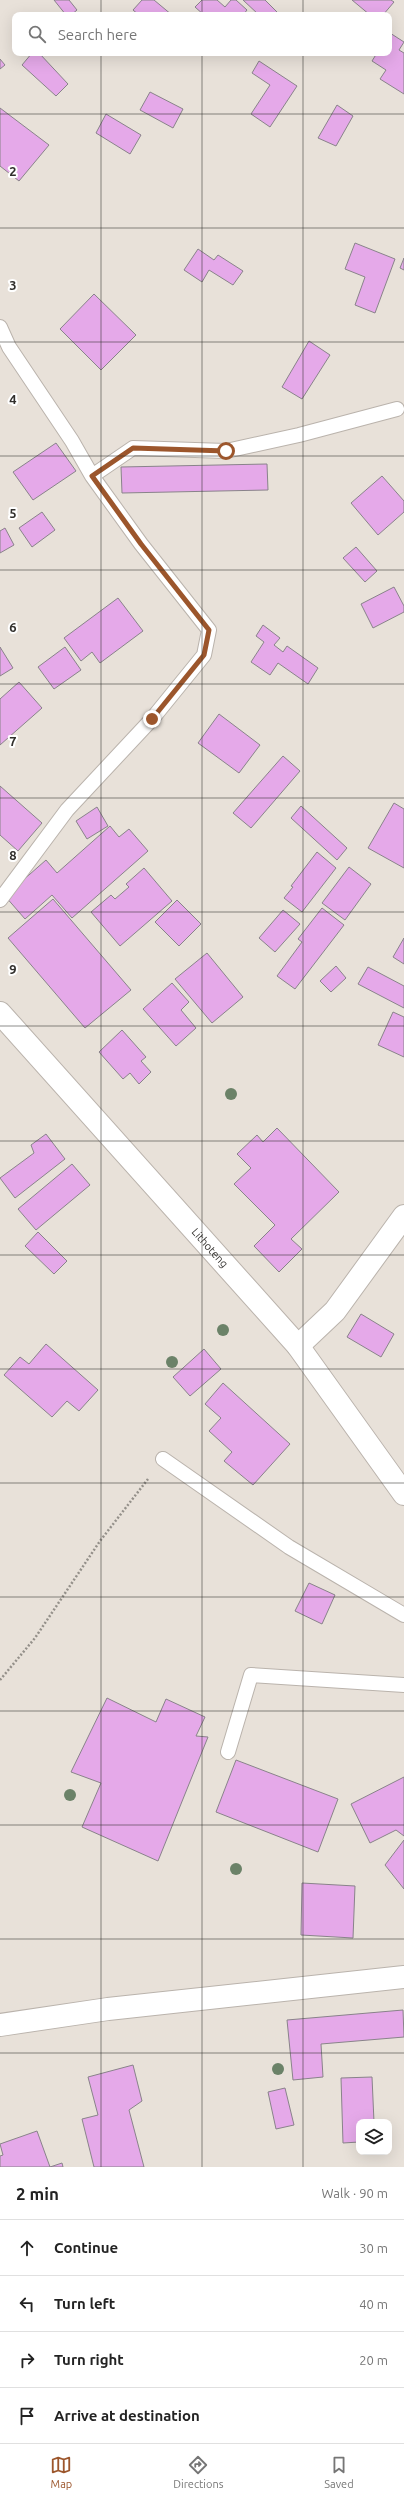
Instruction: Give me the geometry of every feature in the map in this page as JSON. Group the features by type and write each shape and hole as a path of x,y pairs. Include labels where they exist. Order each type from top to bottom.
{"main road":[{"name":"Lithoteng","path":"0,1013 298,1346 404,1494"},
{"path":"298,1346 335,1311 404,1216"},
{"path":"0,2025 108,2009 404,1977"}],"lane":[{"path":"0,327 9,347 72,441 92,476 141,544 209,630 204,655 147,725 67,810 0,900"},
{"path":"92,476 133,448 226,451 299,435 397,409"},
{"path":"163,1459 289,1547 404,1615"},
{"path":"228,1752 251,1675 404,1685"}],"path":[{"path":"0,1680 35,1638 100,1541 163,1459"}],"building":[{"path":"54,0 69,0 77,10 75,12 64,12"},
{"path":"142,0 154,0 168,12 135,12 133,10"},
{"path":"202,0 217,0 225,7 231,0 236,0 247,10 245,12 201,12 195,7"},
{"path":"243,0 265,0 277,12 256,12"},
{"path":"352,0 391,0 394,2 386,12 366,12"},
{"path":"392,34 404,42 399,50 404,53 404,94 380,79 386,70 372,61 375,56 392,56"},
{"path":"30,56 42,56 68,84 56,96 22,65"},
{"path":"0,59 5,65 0,69"},
{"path":"259,61 297,86 270,127 251,114 270,85 252,73"},
{"path":"150,92 183,109 173,128 140,110"},
{"path":"337,105 353,116 336,146 318,138"},
{"path":"0,108 49,145 19,181 0,166"},
{"path":"106,114 141,135 130,154 96,133"},
{"path":"355,243 395,259 375,313 355,305 365,277 345,269"},
{"path":"198,249 214,260 218,255 243,271 233,285 209,270 202,282 184,270"},
{"path":"404,258 404,270 400,268"},
{"path":"94,294 136,335 101,370 60,329"},
{"path":"309,341 330,355 302,399 282,387"},
{"path":"56,443 76,471 33,500 13,472"},
{"path":"267,464 268,490 122,493 121,467"},
{"path":"382,476 404,501 404,512 378,535 351,503"},
{"path":"42,512 55,530 32,547 19,528"},
{"path":"5,528 14,545 0,553 0,531"},
{"path":"356,547 377,571 365,582 343,558"},
{"path":"394,587 404,606 404,612 373,628 361,604"},
{"path":"118,598 143,631 100,663 92,652 81,661 64,638"},
{"path":"263,625 280,638 274,645 283,652 287,646 318,668 308,684 278,663 270,675 251,662 264,642 256,636"},
{"path":"0,647 13,668 0,676"},
{"path":"65,647 81,670 54,689 38,667"},
{"path":"19,682 42,708 0,745 0,699"},
{"path":"219,714 260,745 239,773 198,743"},
{"path":"283,756 300,771 251,828 233,813"},
{"path":"0,786 42,823 18,851 0,835"},
{"path":"394,803 404,809 404,868 368,848"},
{"path":"301,806 347,848 337,860 291,818"},
{"path":"97,807 108,826 87,839 76,821"},
{"path":"110,826 119,837 129,829 148,851 72,918 52,895 25,919 5,896 46,860 57,873"},
{"path":"317,852 336,868 302,912 284,898 293,887 291,886"},
{"path":"349,867 371,884 345,920 322,903"},
{"path":"144,868 172,901 120,946 91,912 111,895 115,899 129,887 126,884"},
{"path":"53,899 131,990 85,1028 8,938"},
{"path":"177,900 201,924 179,946 155,922"},
{"path":"322,908 344,925 295,989 277,976 302,942 298,939"},
{"path":"283,910 300,924 275,952 259,938"},
{"path":"404,938 404,964 393,957"},
{"path":"207,953 243,997 212,1023 175,979"},
{"path":"336,966 346,978 331,992 320,981"},
{"path":"368,967 404,986 404,1008 358,984"},
{"path":"172,983 189,1002 181,1010 196,1028 176,1046 143,1009"},
{"path":"393,1012 404,1017 404,1057 378,1045"},
{"path":"122,1030 146,1057 141,1061 151,1072 139,1084 130,1073 123,1079 99,1052"},
{"path":"277,1128 339,1192 291,1239 302,1249 279,1272 254,1246 275,1225 234,1184 251,1168 237,1154 257,1135 263,1142"},
{"path":"46,1134 65,1159 15,1198 0,1178 34,1153 31,1145"},
{"path":"72,1164 90,1185 36,1230 18,1209"},
{"path":"38,1232 67,1261 54,1274 25,1246"},
{"path":"361,1314 394,1334 381,1357 347,1337"},
{"path":"46,1344 98,1390 79,1411 67,1401 52,1417 4,1375 20,1357 29,1364"},
{"path":"204,1349 221,1369 190,1396 173,1377"},
{"path":"223,1383 290,1444 253,1485 224,1461 232,1452 209,1431 221,1418 205,1404"},
{"path":"309,1583 335,1595 322,1624 295,1611"},
{"path":"107,1698 156,1722 166,1699 205,1717 196,1736 208,1737 158,1861 82,1827 101,1783 71,1772"},
{"path":"236,1760 338,1799 318,1852 216,1812"},
{"path":"404,1777 404,1836 396,1830 370,1843 351,1804"},
{"path":"404,1840 404,1889 385,1865"},
{"path":"302,1883 355,1886 353,1938 301,1935"},
{"path":"403,2010 404,2037 321,2044 323,2077 293,2080 287,2020"},
{"path":"133,2065 142,2101 129,2110 144,2167 94,2167 82,2119 98,2115 88,2077"},
{"path":"372,2077 374,2119 356,2119 356,2142 343,2143 341,2078"},
{"path":"285,2088 294,2125 276,2129 268,2092"},
{"path":"37,2131 50,2167 0,2167 0,2156 3,2155 0,2144"},
{"path":"62,2163 63,2167 50,2167"}],"route":[{"path":"152,719 204,655 209,630 141,544 92,476 133,448 226,451"}]}
